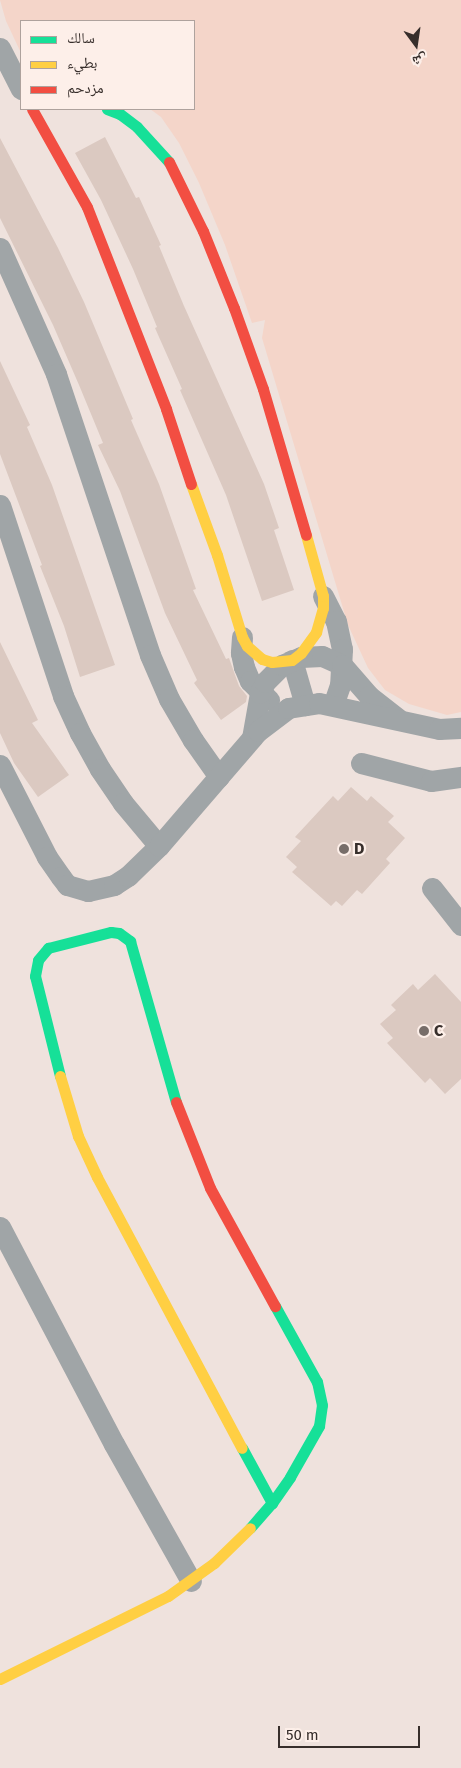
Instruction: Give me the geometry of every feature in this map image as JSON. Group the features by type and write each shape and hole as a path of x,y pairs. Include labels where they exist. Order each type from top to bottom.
{"street":[{"path":"0,48 20,87"},
{"path":"38,110 87,207 119,286 166,409 192,488 217,555 242,637 250,650 262,659 272,662 322,656 342,665 369,696 400,720"},
{"path":"110,110 120,114 157,146 172,166 186,194 234,308 263,389 286,462 323,596 338,628 342,665 340,685 333,705"},
{"path":"0,248 56,374 150,655 169,698 193,740 219,777"},
{"path":"0,506 63,696 80,733 100,769 123,803 158,846"},
{"path":"251,742 260,693 272,673 301,652 316,632 323,608 323,596"},
{"path":"242,637 241,653 244,668 250,681 260,693 278,706 333,705 366,715 439,729 461,728"},
{"path":"292,660 296,706"},
{"path":"0,765 47,857 67,884 88,891 114,885 128,876 158,846 267,722 296,706"},
{"path":"361,763 383,771 431,781 461,777"},
{"path":"432,888 461,925"},
{"path":"0,1679 168,1596 191,1581 235,1544 272,1503 290,1477 319,1426 322,1404 318,1382 210,1188 196,1157 172,1092 130,941 118,933 111,932 48,948 38,960 35,976 64,1093 78,1136 97,1177 272,1503"},
{"path":"0,1227 114,1444 191,1581"}],"shaded area":[{"path":"0,0 461,0 461,712 447,715 409,704 385,690 368,668 348,625 262,338 265,320 252,323 225,245 199,183 179,143 161,117 151,110 195,110 195,20 20,20 20,51 6,21"}],"building":[{"path":"105,137 136,198 139,197 161,245 159,246 184,306 264,484 279,528 274,530 294,590 262,601 226,495 180,390 182,389 155,328 157,327 133,269 101,200 75,153"},
{"path":"0,138 84,302 133,419 131,420 159,484 196,589 193,590 226,659 229,658 239,686 247,696 246,702 221,720 194,683 197,680 165,613 120,491 98,445 103,443 79,385 53,325 0,218"},
{"path":"0,361 30,425 27,427 52,485 115,665 80,677 64,626 40,566 42,565 0,454"},
{"path":"0,642 38,720 32,723 69,775 38,797 14,763 0,733"},
{"name":"D","path":"351,787 367,801 371,796 394,816 388,822 405,838 386,859 390,863 362,894 357,890 342,906 336,901 331,906 292,872 297,867 286,857 301,841 295,837 333,796 338,801"},
{"name":"C","path":"435,974 461,1002 461,1079 445,1094 430,1078 425,1083 387,1043 393,1038 380,1024 396,1010 391,1005 413,984 418,990"}],"traffic: fast":[{"path":"110,110 120,114 137,127 169,162"},
{"path":"60,1076 35,976 38,960 48,948 111,932 119,933 130,941 176,1102"},
{"path":"250,1528 272,1503 290,1477 319,1426 322,1405 317,1382 275,1306"},
{"path":"242,1448 272,1503"}],"traffic: slow":[{"path":"191,484 217,555 242,637 247,646 262,659 272,662 292,660 301,653 316,632 323,608 323,596 306,535"},
{"path":"60,1076 78,1136 97,1177 242,1448"},
{"path":"0,1679 168,1596 214,1563 250,1528"}],"traffic: jam":[{"path":"33,110 87,207 166,409 191,484"},
{"path":"169,162 203,231 234,308 263,389 306,535"},
{"path":"176,1102 210,1188 275,1306"}],"place":[{"name":"D","path":"344,849"},
{"name":"C","path":"424,1031"}]}
